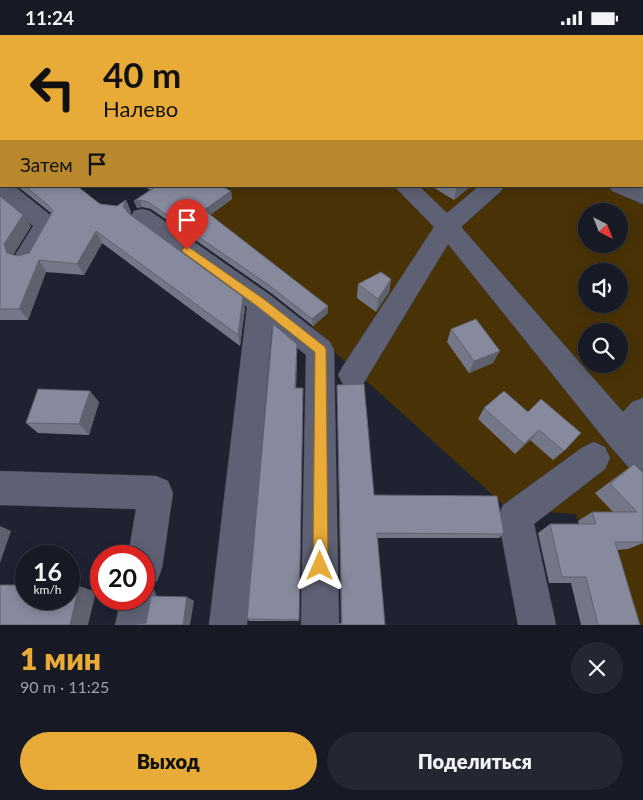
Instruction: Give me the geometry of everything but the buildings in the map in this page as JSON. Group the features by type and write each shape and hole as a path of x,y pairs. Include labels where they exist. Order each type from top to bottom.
{"street":[{"path":"0,187 46,224 26,257"},
{"path":"406,187 447,226 643,460"},
{"path":"353,375 447,226 491,187"},
{"path":"622,187 643,196"},
{"path":"142,217 261,303 320,350 320,625"},
{"path":"228,625 261,303"},
{"path":"621,436 643,412"},
{"path":"537,625 515,517 594,458"},
{"path":"0,488 156,493 148,545"},
{"path":"134,625 137,610"}],"shaded area":[{"path":"175,187 643,187 643,625 638,625 575,514 508,509 309,329 328,313"}],"route":[{"path":"187,250 261,303 320,350 320,566"}]}
